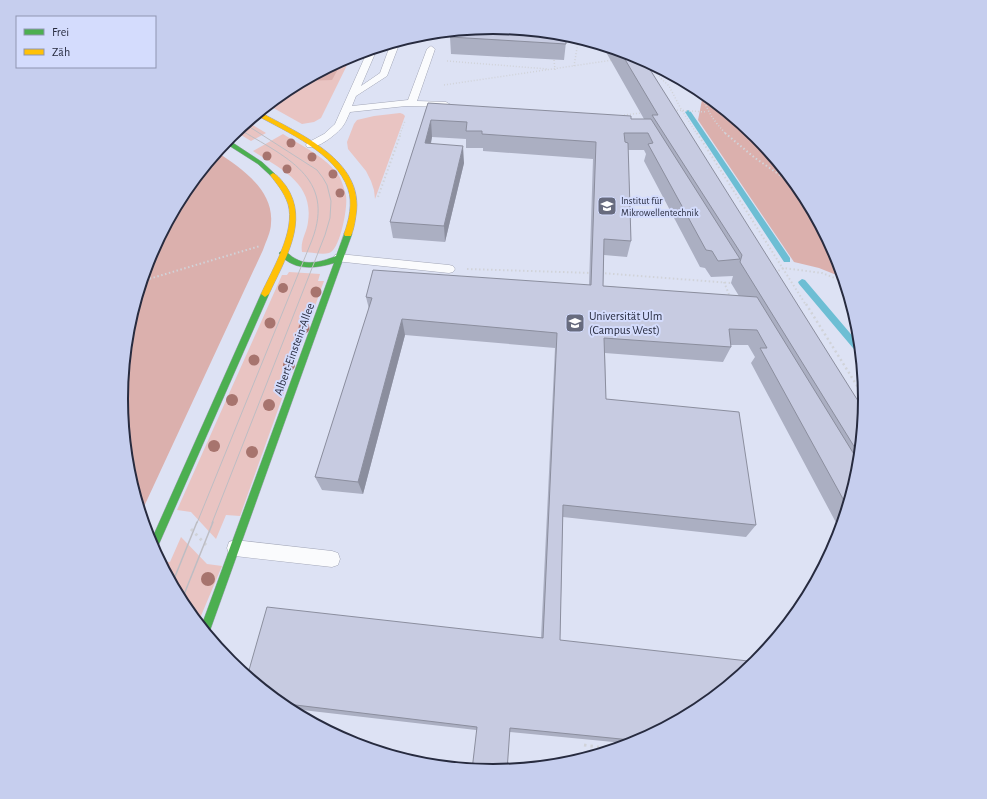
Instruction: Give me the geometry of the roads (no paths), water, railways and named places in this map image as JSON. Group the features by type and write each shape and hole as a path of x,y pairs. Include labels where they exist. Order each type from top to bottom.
{"street":[{"name":"Albert-Einstein-Allee","path":"207,626 339,258 352,219 354,208 353,190 342,169 311,145 263,116"},
{"path":"157,541 283,252 292,219 292,208 289,198 280,183 269,170 232,145"},
{"path":"283,252 292,262 307,265 326,264 339,258"}],"lane":[{"path":"352,95 384,74 394,48"},
{"path":"412,103 431,49"},
{"path":"311,145 336,128 370,55"},
{"path":"346,109 412,103 456,106"},
{"path":"339,258 449,269"},
{"path":"235,548 332,559"}],"waterway":[{"path":"688,112 787,260"},
{"path":"802,282 855,345"}],"tram line":[{"path":"212,523 325,235 330,218 331,201 327,185 317,170 250,127"},
{"path":"197,523 312,240 318,218 317,200 312,185 302,171 273,149 245,132"},
{"path":"175,577 197,522"},
{"path":"184,594 213,522"}],"place":[{"name":"Institut für Mikrowellentechnik","path":"607,206"},
{"name":"Universität Ulm (Campus West)","path":"575,323"}]}
